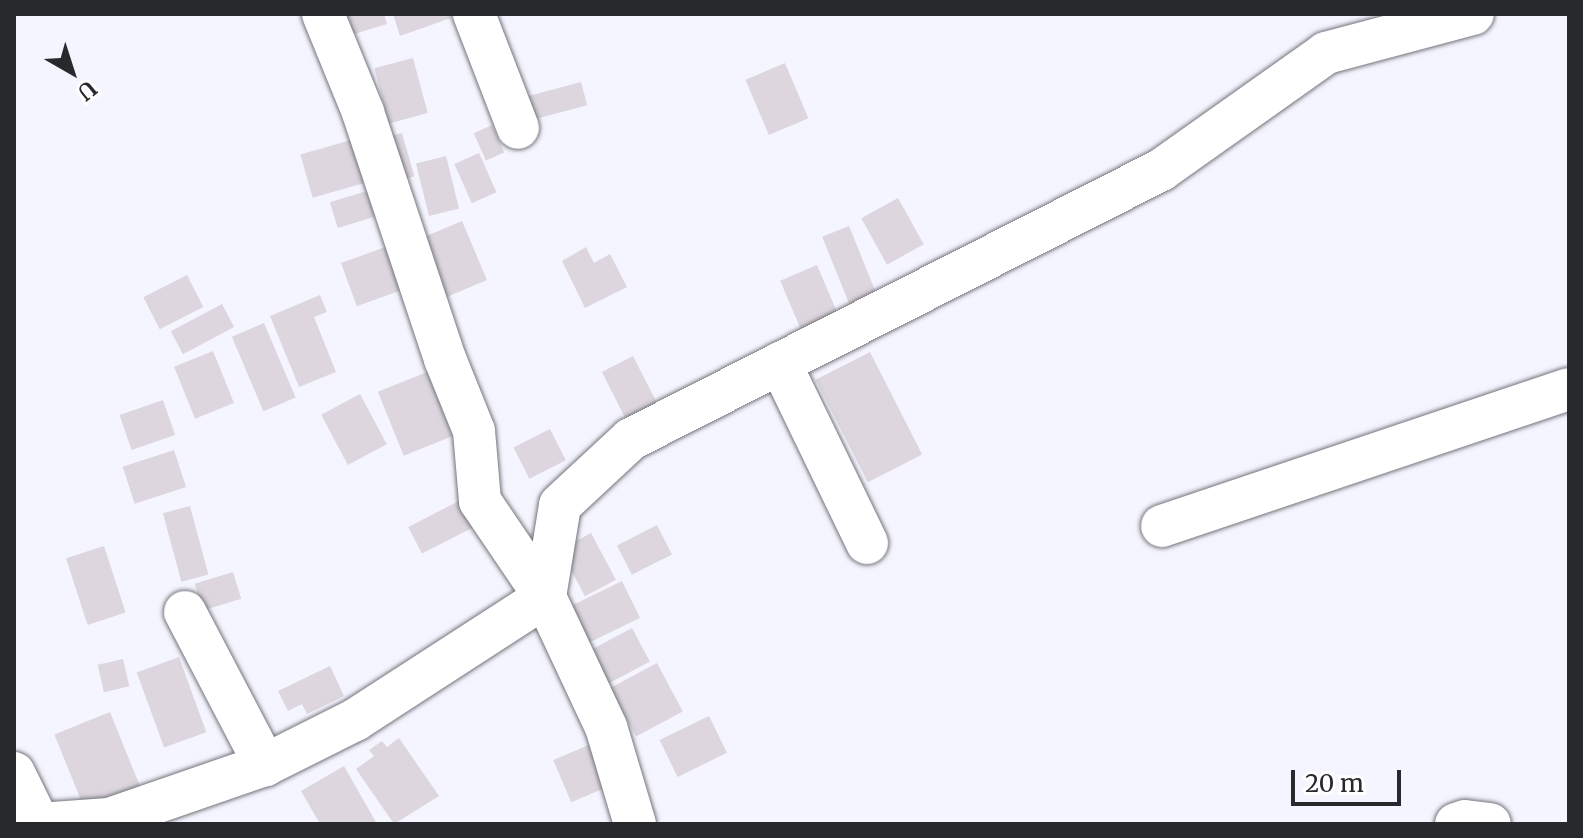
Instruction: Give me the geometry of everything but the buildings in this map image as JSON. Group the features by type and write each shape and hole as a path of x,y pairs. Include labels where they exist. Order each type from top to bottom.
{"street":[{"path":"323,14 363,112 445,359 474,431 480,501 545,597 606,727 635,824"},
{"path":"474,14 518,128"},
{"path":"14,773 39,824 109,819 265,765 355,720 545,597 560,505 631,439 1161,170 1326,53 1473,14"},
{"path":"780,363 867,543"},
{"path":"1162,526 1569,389"},
{"path":"185,612 265,765"},
{"path":"1456,824 1465,821 1490,824"}]}
